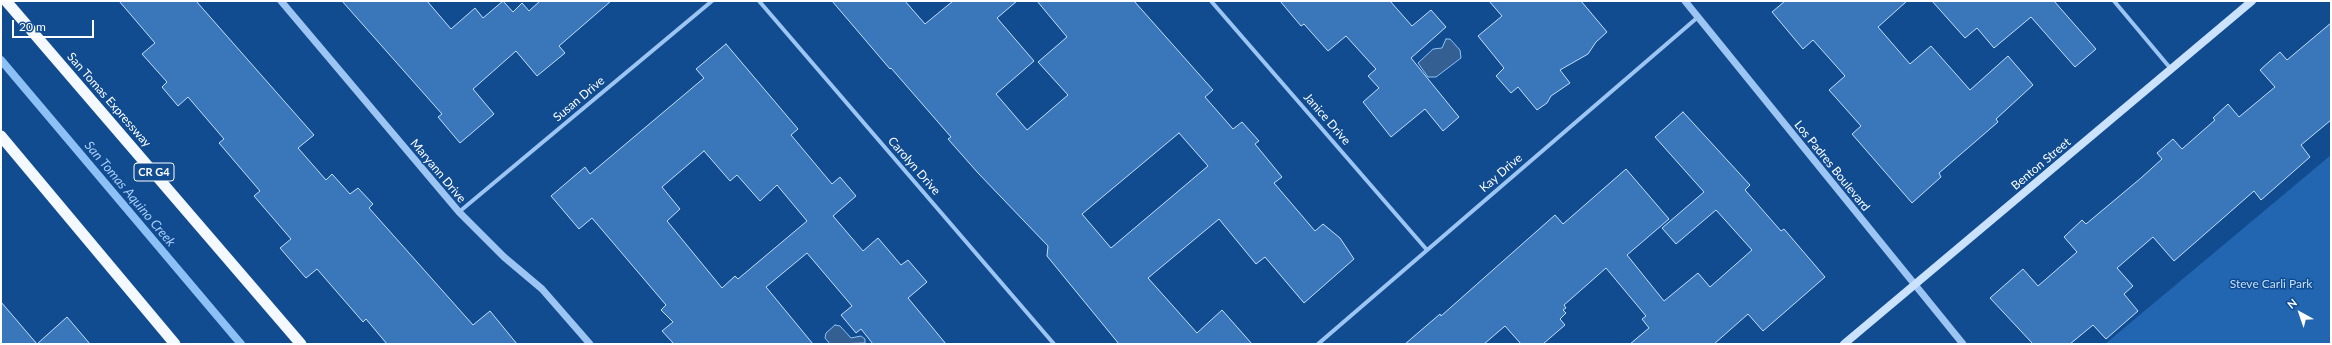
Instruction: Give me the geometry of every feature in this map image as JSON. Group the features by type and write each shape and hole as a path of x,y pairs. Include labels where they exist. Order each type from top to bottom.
{"highway":[{"name":"San Tomas Expressway","path":"6,1 301,344"},
{"path":"1,136 175,344"}],"main road":[{"name":"Benton Street","path":"1844,344 2172,70 2252,1"}],"street":[{"name":"Maryann Drive","path":"281,1 459,212 504,257 542,289 590,344"},
{"name":"Susan Drive","path":"459,212 712,1"},
{"name":"Carolyn Drive","path":"759,1 1054,344"},
{"name":"Janice Drive","path":"1211,1 1427,250"},
{"name":"Los Padres Boulevard","path":"1685,1 1964,344"},
{"path":"2114,1 2172,70"},
{"name":"Kay Drive","path":"1318,344 1698,17"}],"green space":[{"name":"Steve Carli Park","path":"2331,155 2331,344 2105,344"}],"shaded area":[{"path":"1446,39 1450,39 1460,50 1461,58 1436,77 1428,77 1418,63 1433,49 1442,48"},
{"path":"835,325 840,326 851,338 861,336 865,339 865,343 830,344 825,338 826,333"}],"building":[{"path":"119,1 196,1 314,135 298,148 326,180 332,174 350,194 358,188 373,204 369,208 473,325 490,311 517,344 387,344 366,319 363,322 317,269 306,278 280,248 291,239 254,196 260,191 219,143 224,139 188,97 178,106 162,87 167,82 142,54 155,43"},
{"path":"342,1 427,1 451,29 475,8 483,18 503,1 513,12 522,3 529,11 540,1 611,1 559,46 565,53 537,76 516,51 473,89 494,114 460,143 438,117 442,114"},
{"path":"832,1 905,1 925,24 953,1 1017,1 997,18 1034,61 996,94 1027,130 1068,95 1038,62 1067,37 1037,1 1134,1 1213,90 1205,97 1233,129 1242,122 1259,141 1255,144 1282,177 1274,183 1315,231 1323,224 1340,238 1354,259 1304,303 1265,257 1256,264 1219,219 1148,278 1197,333 1222,310 1252,344 1119,344 1047,256 1048,246 978,173 948,139 951,137 891,68 890,69","holes":["1179,133 1208,166 1111,248 1082,214"]},
{"path":"1280,1 1390,1 1412,26 1431,10 1446,27 1411,58 1459,117 1443,131 1425,109 1391,137 1363,102 1379,88 1368,76 1376,69 1346,36 1328,51 1304,24 1301,26"},
{"path":"1489,1 1581,1 1607,32 1596,42 1588,54 1560,70 1570,83 1551,96 1547,103 1537,110 1518,87 1511,93 1496,76 1504,68 1478,36 1502,16"},
{"path":"1785,1 1907,1 1878,27 1910,64 1931,46 1970,90 2008,56 2033,85 1996,119 1998,122 1939,173 1941,177 1912,203 1852,134 1861,126 1829,90 1845,76 1813,40 1803,49 1772,12"},
{"path":"1932,1 2054,1 2096,49 2075,67 2031,17 1994,48 1977,28 1965,38"},
{"path":"2331,23 2331,120 2301,145 2310,157 2261,200 2254,191 2174,261 2153,237 2117,268 2133,286 2124,294 2138,311 2106,339 2093,325 2070,344 2033,344 1990,298 2023,269 2038,286 2077,252 2064,237 2082,220 2086,224 2141,178 2162,159 2157,153 2173,139 2182,149 2215,120 2213,118 2228,104 2239,117 2275,87 2260,70 2280,52 2287,60"},
{"path":"726,44 798,129 791,135 832,184 840,177 856,196 833,216 863,251 878,238 901,265 908,260 927,282 908,298 946,344 873,344 861,329 856,333 841,315 852,306 807,253 766,287 813,344 674,344 662,331 673,322 661,310 666,305 592,218 579,229 551,196 585,167 590,174 704,78 696,69","holes":["704,151 730,181 737,175 760,201 777,185 807,221 738,279 735,276 722,288 667,221 680,209 662,187"]},
{"path":"1683,112 1750,185 1745,190 1781,231 1784,229 1825,277 1763,331 1748,314 1714,344 1630,344 1649,328 1642,319 1646,316 1606,268 1564,305 1566,308 1563,310 1566,313 1560,319 1565,325 1543,344 1521,344 1505,326 1484,344 1405,344 1440,314 1441,316 1555,215 1563,224 1626,169 1669,219 1627,255 1664,301 1698,273 1710,287 1752,250 1716,210 1676,244 1662,228 1704,192 1655,137"},
{"path":"1,302 37,344 1,344"},
{"path":"67,317 90,344 37,344"}],"waterway":[{"name":"San Tomas Aquino Creek","path":"1,60 241,344"}]}
